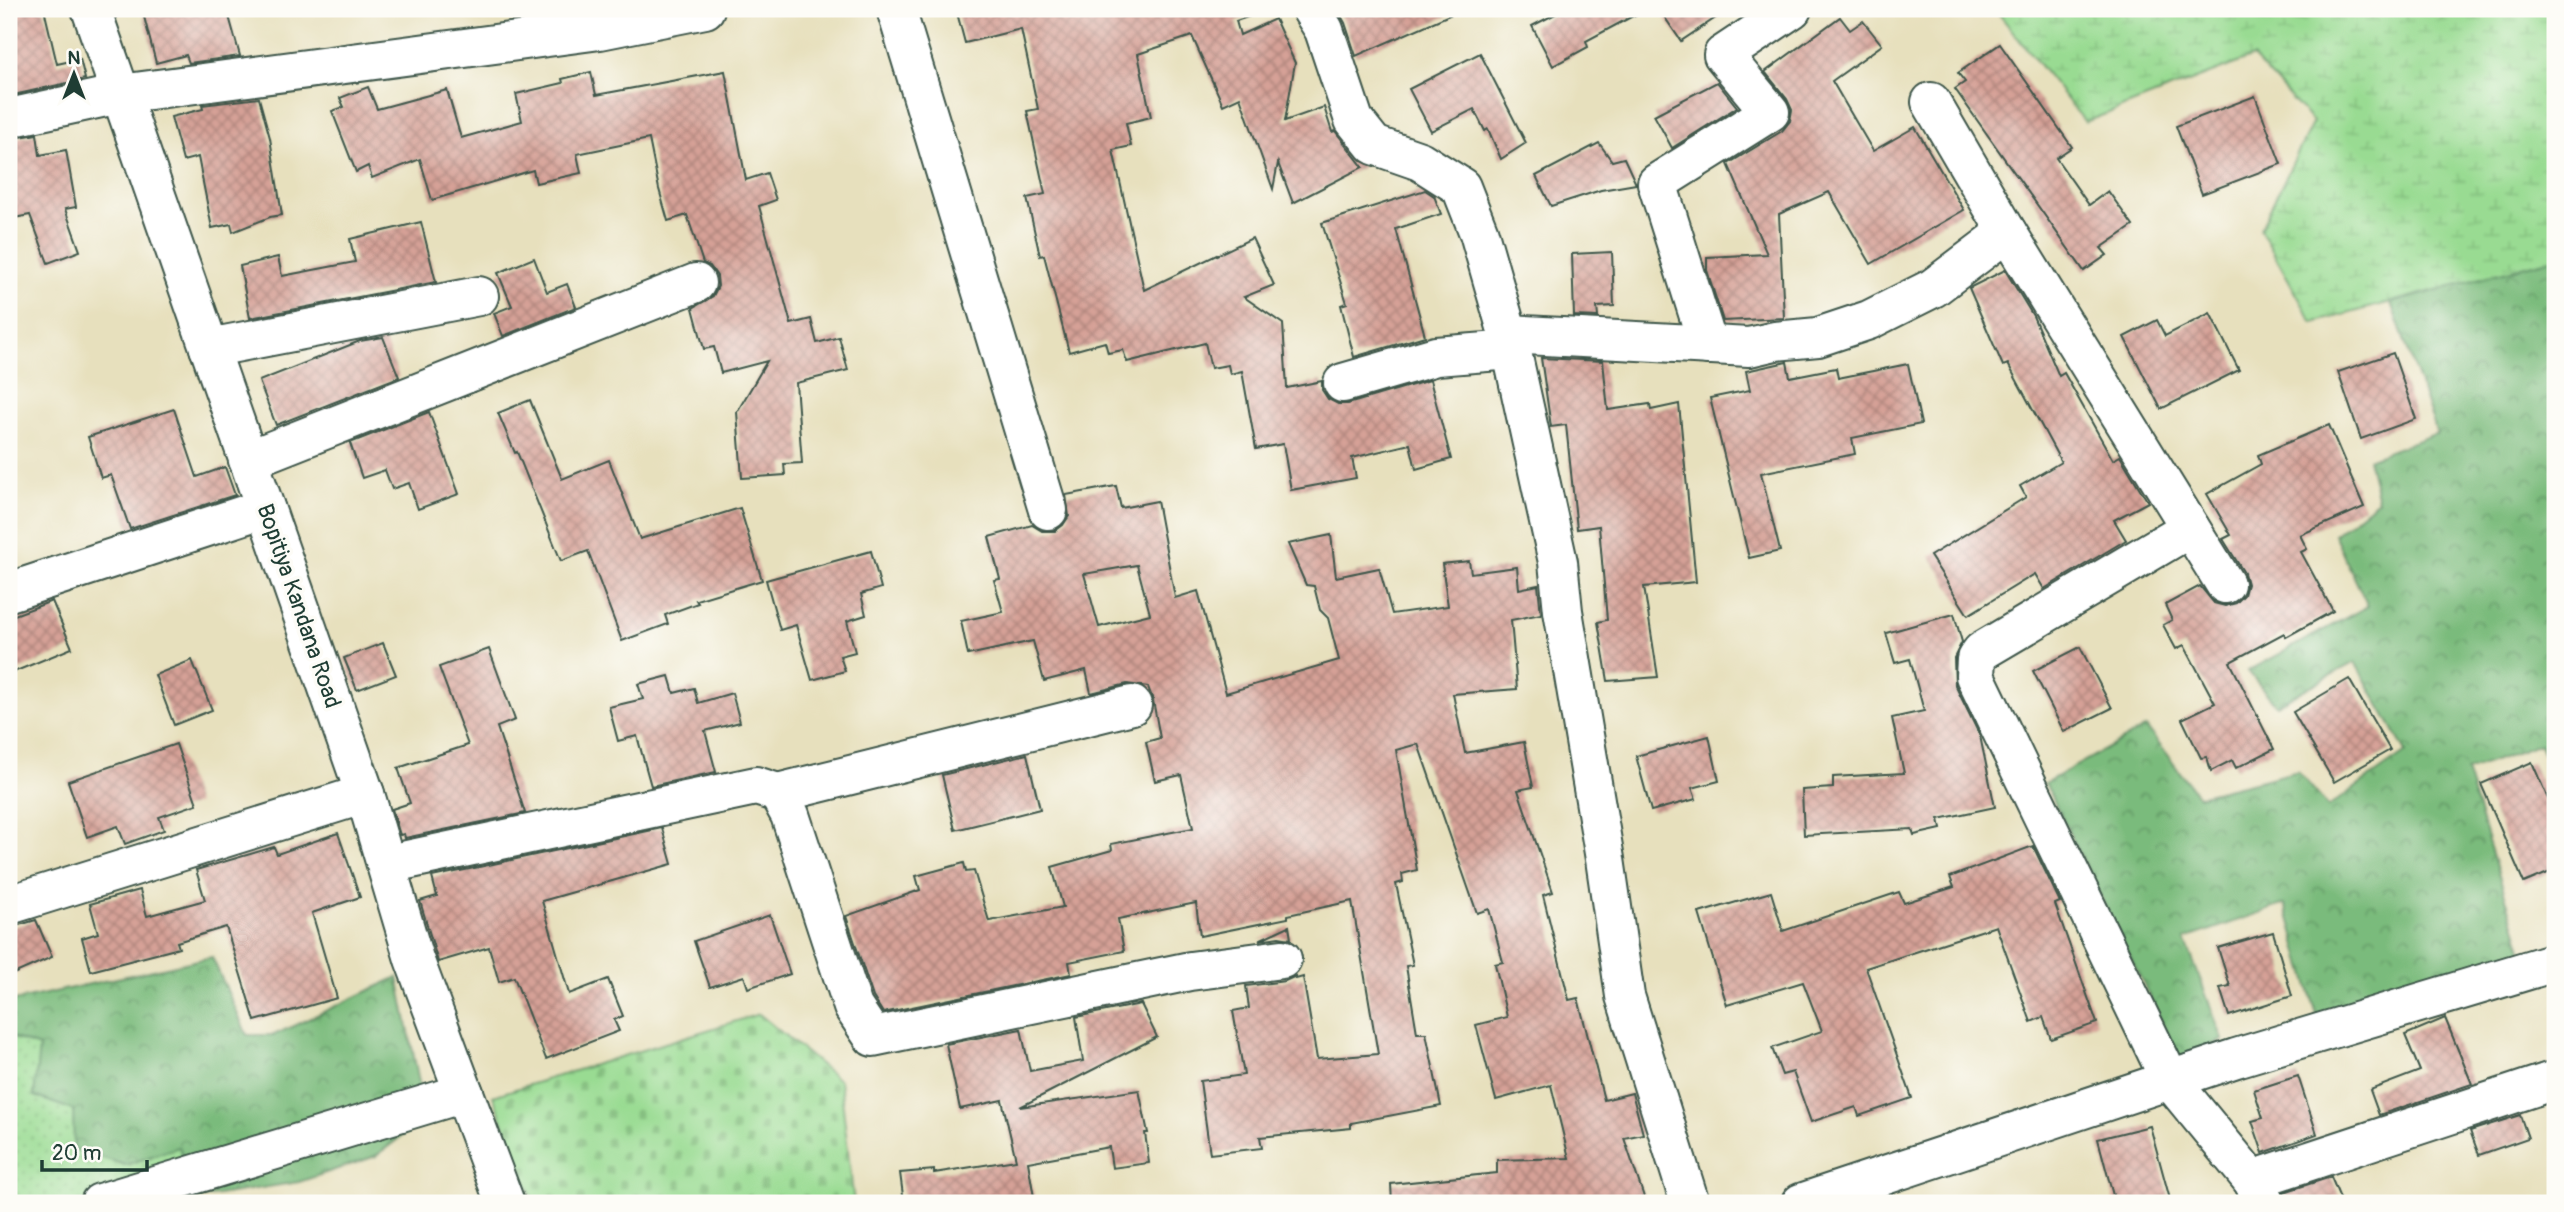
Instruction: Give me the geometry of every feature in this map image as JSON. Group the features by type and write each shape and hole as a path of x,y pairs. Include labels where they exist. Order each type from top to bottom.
{"street":[{"name":"Bopitiya Kandana Road","path":"91,9 365,794 388,864 414,959 505,1203"},
{"path":"9,118 120,94 600,30 705,9"},
{"path":"896,9 1048,510"},
{"path":"1311,9 1324,30 1354,120 1374,145 1420,161 1461,187 1479,233 1510,342 1558,562 1563,611 1625,996 1690,1203"},
{"path":"1708,345 1657,183 1770,112 1723,55 1792,9"},
{"path":"1931,102 2007,232 2225,584"},
{"path":"1343,383 1436,356 1510,342 1749,347 1775,341 1818,337 1870,320 1933,288 2007,232"},
{"path":"248,460 696,283"},
{"path":"209,348 480,296"},
{"path":"9,592 265,508"},
{"path":"2190,528 1982,651 1976,659 1975,676 2170,1080 2259,1192 2555,1080"},
{"path":"388,864 756,786 778,793 1132,705"},
{"path":"778,793 790,815 853,1007 873,1037 1190,971 1282,959"},
{"path":"9,905 365,794"},
{"path":"1801,1203 2170,1080 2555,962"},
{"path":"100,1203 464,1093"}],"green space":[{"path":"1995,9 2555,9 2555,258 2313,323 2260,229 2313,122 2253,57 2085,122"},
{"path":"2555,258 2555,785 2540,744 2466,771 2523,952 2318,1019 2285,904 2185,939 2223,1040 2180,1059 2045,783 2146,727 2198,796 2298,771 2328,807 2406,752 2355,662 2276,705 2248,671 2368,606 2334,535 2378,500 2368,459 2437,433 2391,303"},
{"path":"212,957 247,1035 274,1035 398,977 426,1117 376,1156 299,1182 200,1198 179,1147 125,1165 74,1149 73,1110 34,1096 39,1047 9,1036 9,1002"},
{"path":"759,1014 840,1081 854,1203 534,1203 493,1096"},
{"path":"9,1036 40,1047 34,1095 74,1109 125,1165 179,1146 200,1198 185,1203 9,1203"}],"building":[{"path":"9,9 44,9 57,64 80,59 85,79 9,96"},
{"path":"142,9 227,9 240,56 189,63 186,55 156,63"},
{"path":"956,9 1256,9 1256,14 1236,21 1240,35 1275,19 1295,63 1285,121 1324,107 1332,132 1335,131 1363,167 1293,203 1278,163 1273,189 1240,97 1223,105 1192,36 1138,54 1151,117 1126,123 1131,146 1113,150 1144,290 1252,238 1274,285 1244,297 1283,324 1287,388 1322,381 1322,390 1328,399 1338,404 1348,404 1430,380 1451,459 1416,469 1410,444 1352,458 1356,478 1291,490 1283,444 1256,449 1242,371 1230,374 1228,365 1211,368 1205,343 1127,362 1123,350 1108,353 1105,342 1069,352 1044,255 1040,256 1027,198 1045,194 1027,111 1038,109 1021,29 965,43"},
{"path":"1337,9 1463,9 1356,56 1345,23"},
{"path":"1565,9 1646,9 1586,41 1588,47 1553,66 1532,26"},
{"path":"1659,9 1729,9 1681,41"},
{"path":"1840,17 1850,30 1863,21 1882,45 1832,81 1873,151 1915,127 1964,210 1871,264 1829,192 1779,214 1784,318 1723,321 1707,270 1707,257 1767,254 1728,164 1782,131 1790,121 1792,110 1787,99 1765,72"},
{"path":"2000,44 2072,147 2056,158 2089,205 2108,191 2133,226 2101,248 2107,255 2084,271 1955,89 1965,82 1958,73"},
{"path":"1480,53 1526,143 1501,159 1488,129 1485,131 1474,109 1431,131 1409,89"},
{"path":"725,71 746,180 767,173 776,200 759,206 791,324 811,319 817,343 839,337 848,370 796,383 802,463 784,464 785,475 742,478 737,412 767,361 721,373 714,347 704,349 693,308 713,296 718,286 717,276 710,266 703,263 687,215 668,221 649,139 577,154 581,173 536,183 533,170 432,200 420,159 372,178 368,166 356,172 332,111 344,107 340,98 368,87 377,109 447,90 461,138 522,121 516,94 563,83 562,79 591,72 596,95"},
{"path":"1717,82 1737,107 1672,148 1654,115"},
{"path":"2255,96 2281,164 2202,194 2176,126"},
{"path":"259,98 270,138 282,215 233,232 231,224 212,228 198,157 183,161 171,117 203,109 202,105"},
{"path":"37,134 40,155 66,150 76,207 65,209 80,251 48,263 30,215 9,219 9,139"},
{"path":"1599,143 1612,161 1624,158 1636,184 1601,190 1551,206 1536,176"},
{"path":"1425,190 1434,196 1441,214 1396,229 1425,336 1354,357 1341,305 1347,303 1322,223"},
{"path":"421,222 436,282 250,318 240,266 278,257 282,276 355,262 350,239"},
{"path":"1612,252 1614,306 1597,307 1598,317 1574,316 1572,254"},
{"path":"534,258 547,292 567,284 576,307 503,336 494,313 512,306 498,273"},
{"path":"2005,270 2033,316 2059,376 2064,373 2113,460 2120,456 2148,502 2114,520 2126,540 2044,589 2035,574 1968,615 1930,556 2026,497 2020,486 2061,462 2008,364 2003,366 1969,288"},
{"path":"2210,313 2239,370 2161,409 2124,337 2157,320 2165,336"},
{"path":"383,337 399,377 276,425 259,381 360,341"},
{"path":"2393,353 2416,419 2361,439 2338,372"},
{"path":"1541,358 1603,361 1608,410 1650,404 1651,410 1679,404 1696,582 1644,587 1658,677 1608,681 1598,622 1607,620 1599,526 1577,529 1566,425 1551,427"},
{"path":"1787,362 1790,377 1836,368 1838,378 1908,364 1921,424 1852,438 1855,454 1761,473 1780,551 1749,558 1710,398 1750,390 1746,371"},
{"path":"530,400 562,479 609,460 640,539 740,508 762,580 696,600 698,603 665,615 668,624 622,641 588,551 561,561 517,452 515,453 498,413"},
{"path":"174,409 197,477 225,467 235,495 130,529 111,475 101,478 88,437"},
{"path":"429,412 459,494 418,509 409,483 392,489 385,470 362,478 350,443"},
{"path":"2329,425 2364,507 2300,535 2307,549 2301,552 2333,611 2286,637 2284,633 2230,662 2274,749 2236,768 2232,760 2211,771 2207,757 2201,758 2182,719 2215,703 2184,645 2176,649 2163,625 2172,620 2165,605 2200,586 2214,603 2225,606 2236,603 2244,595 2247,584 2244,573 2223,539 2231,535 2207,494 2261,464 2258,455"},
{"path":"1116,486 1121,508 1157,501 1175,598 1198,591 1226,693 1339,660 1328,618 1320,610 1314,586 1306,585 1288,544 1331,535 1336,577 1379,568 1392,614 1448,606 1442,564 1469,561 1471,573 1517,567 1519,589 1538,585 1541,614 1511,620 1517,689 1453,694 1465,753 1524,742 1533,787 1518,790 1553,892 1543,895 1569,1000 1578,998 1604,1100 1632,1093 1643,1134 1624,1138 1646,1203 1392,1203 1391,1184 1497,1173 1497,1160 1569,1158 1551,1085 1496,1100 1476,1025 1507,1017 1495,964 1503,962 1489,909 1477,913 1418,744 1396,750 1417,870 1402,874 1403,882 1396,884 1413,965 1406,966 1417,1033 1426,1033 1441,1106 1351,1123 1351,1128 1260,1137 1262,1148 1210,1154 1200,1081 1244,1075 1233,1011 1249,1008 1246,986 1303,977 1317,1059 1378,1054 1352,901 1288,915 1288,918 1200,936 1196,903 1118,919 1124,951 1069,962 1071,974 883,1013 873,997 846,916 920,890 916,876 964,863 966,872 974,871 989,921 1063,907 1052,867 1112,850 1111,844 1193,828 1181,775 1155,781 1146,742 1160,738 1148,687 1127,684 1091,693 1086,670 1044,681 1033,641 968,655 961,621 1003,612 994,580 1000,579 989,537 1032,525 1042,531 1055,531 1069,516 1066,495","holes":["1137,565 1150,614 1099,627 1084,574"]},
{"path":"871,551 881,588 861,594 866,615 847,621 855,652 840,656 845,671 812,680 796,625 780,630 766,580"},
{"path":"52,601 72,648 9,674 9,617"},
{"path":"1954,614 1962,642 1954,658 1955,685 1980,736 1995,807 1939,819 1941,829 1914,835 1912,829 1804,835 1802,790 1833,788 1833,777 1904,773 1892,718 1924,711 1910,659 1895,663 1886,633"},
{"path":"383,643 396,675 357,690 344,658"},
{"path":"2080,647 2112,708 2064,732 2033,671"},
{"path":"489,649 515,720 497,727 525,813 405,838 404,834 400,835 392,809 410,803 398,768 468,745 439,667"},
{"path":"192,660 212,710 174,725 155,675"},
{"path":"669,676 674,693 694,688 698,703 732,693 740,722 705,731 716,772 651,786 637,736 618,741 609,707 643,699 638,684"},
{"path":"2349,679 2390,750 2334,782 2293,712"},
{"path":"1709,736 1719,781 1692,788 1696,799 1651,811 1636,756"},
{"path":"176,744 197,804 159,817 164,830 125,844 118,826 87,837 68,781"},
{"path":"1027,754 1040,809 955,830 942,775"},
{"path":"2532,762 2555,815 2555,870 2524,883 2481,784"},
{"path":"662,828 672,864 542,901 569,994 608,979 623,1016 614,1020 619,1031 546,1059 514,977 499,982 489,947 438,962 420,901 437,896 432,877"},
{"path":"338,833 360,897 312,913 337,998 255,1021 226,927 177,942 179,948 91,971 82,938 98,933 90,904 140,890 147,916 205,900 196,870 274,847 277,854"},
{"path":"2033,846 2060,902 2055,904 2097,1023 2051,1039 2043,1017 2031,1022 1996,926 1866,968 1912,1098 1859,1116 1856,1107 1811,1122 1793,1072 1782,1075 1772,1048 1822,1031 1803,982 1727,1005 1699,913 1771,892 1783,931 1899,892 1904,903 1954,887 1950,877"},
{"path":"770,915 790,974 748,988 744,976 710,987 694,941"},
{"path":"36,920 52,957 9,976 9,928"},
{"path":"1289,926 1291,939 1279,937 1259,940"},
{"path":"2273,932 2292,996 2229,1016 2220,988 2230,986 2218,948"},
{"path":"1141,1004 1157,1037 1020,1107 1139,1090 1148,1133 1145,1133 1149,1163 1112,1168 1109,1147 1028,1162 1035,1203 904,1203 900,1173 934,1170 934,1173 1016,1160 1002,1100 960,1109 946,1044 1021,1029 1030,1071 1083,1061 1076,1017"},
{"path":"2445,1018 2472,1084 2379,1115 2370,1090 2420,1071 2405,1035"},
{"path":"2298,1076 2317,1134 2263,1153 2252,1121 2263,1118 2254,1090"},
{"path":"2520,1115 2528,1138 2479,1155 2470,1131"},
{"path":"2150,1126 2171,1203 2115,1203 2098,1139"},
{"path":"2331,1177 2342,1203 2287,1203 2284,1192"}]}
